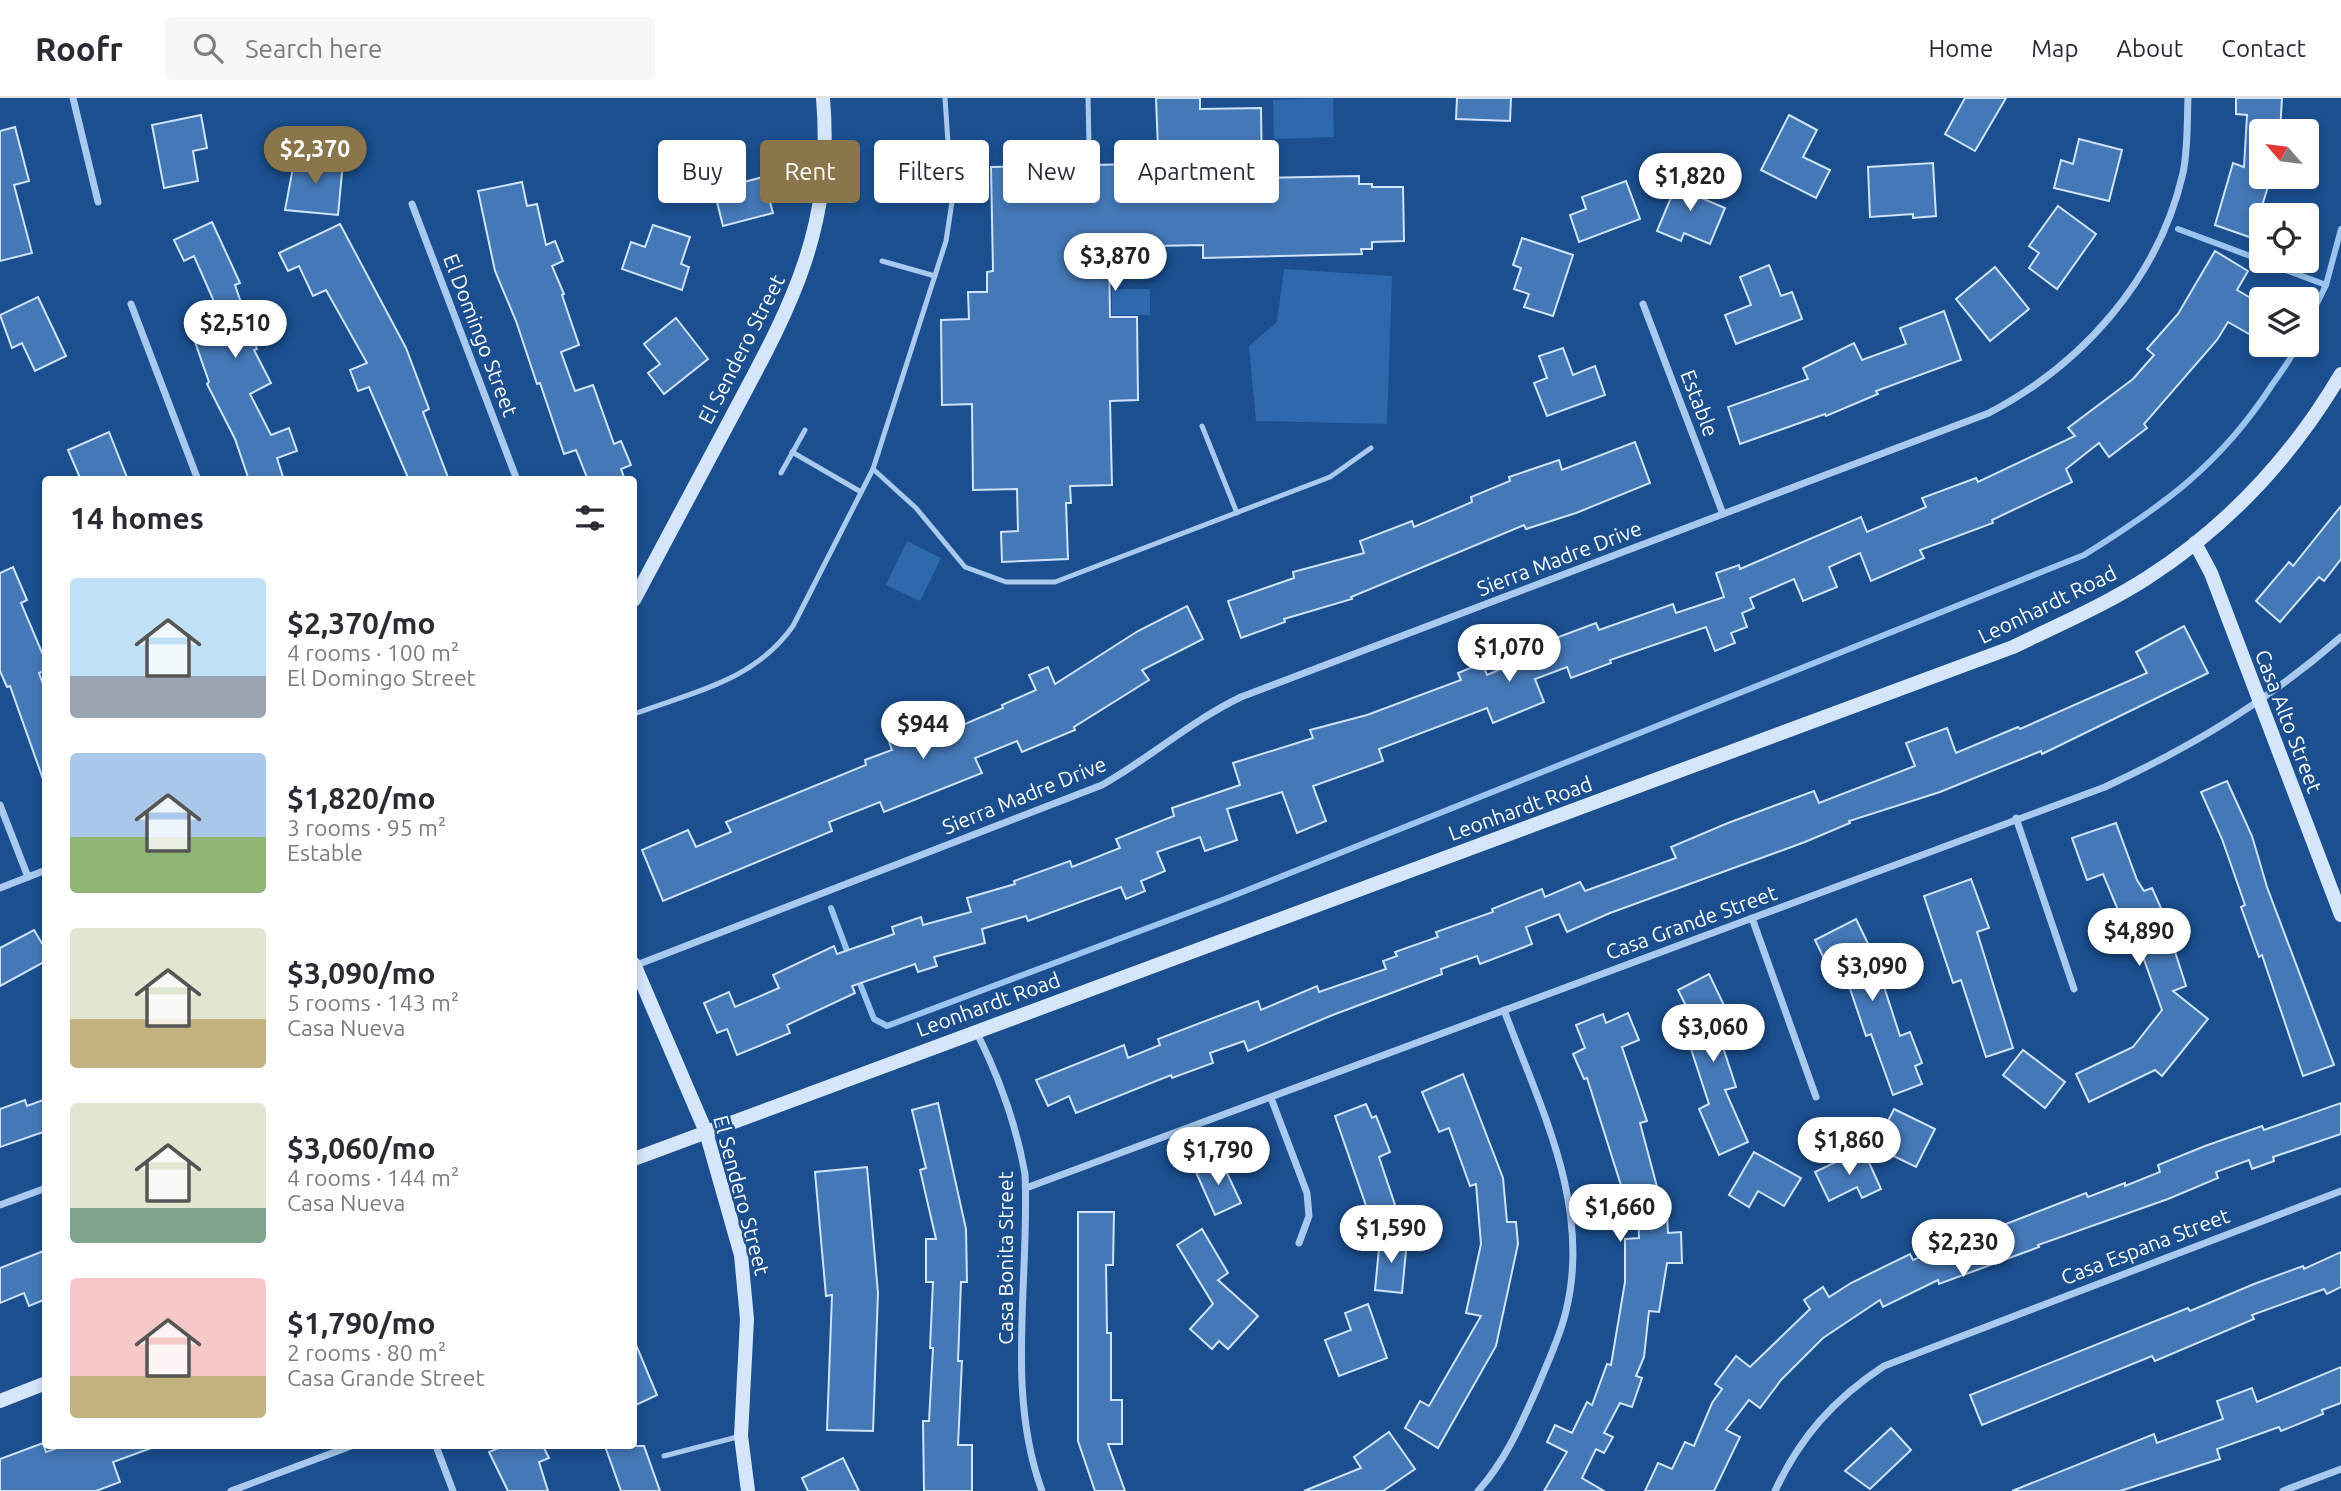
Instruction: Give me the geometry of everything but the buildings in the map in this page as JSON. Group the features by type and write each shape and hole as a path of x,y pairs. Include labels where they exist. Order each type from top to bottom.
{"street":[{"path":"73,98 98,202"},
{"name":"El Sendero Street","path":"637,592 797,288 818,222 824,187 823,98"},
{"name":"Sierra Madre Drive","path":"637,964 1102,785 1133,767 1190,725 1241,697 1989,413 2028,391 2072,358 2123,301 2155,246 2183,172 2188,98"},
{"name":"El Domingo Street","path":"412,204 514,476"},
{"path":"131,304 196,476"},
{"name":"Estable","path":"1643,304 1723,514"},
{"name":"Leonhardt Road","path":"637,1158 2014,647 2097,607 2147,578 2195,543 2246,500 2286,457 2320,410 2341,374"},
{"name":"Casa Alto Street","path":"2195,543 2211,573 2341,915"},
{"name":"Casa Grande Street","path":"1026,1188 2105,787 2177,754 2294,678 2341,638"},
{"path":"0,805 29,877"},
{"path":"2016,818 2074,989"},
{"path":"0,888 42,872"},
{"path":"1752,918 1816,1097"},
{"name":"El Sendero Street","path":"637,972 706,1132 741,1255 747,1319 741,1436 748,1491"},
{"path":"1478,1491 1513,1443 1558,1339 1566,1313 1574,1258 1571,1204 1557,1153 1504,1010"},
{"name":"Casa Bonita Street","path":"976,1031 998,1076 1019,1143 1026,1188 1022,1391 1028,1445 1042,1491"},
{"path":"1270,1098 1307,1193 1309,1216 1299,1243"},
{"path":"0,1205 42,1189"},
{"name":"Casa Espana Street","path":"1775,1491 1789,1462 1821,1417 1840,1398 1884,1366 2341,1191"},
{"path":"0,1401 42,1385"},
{"path":"231,1491 343,1449"},
{"path":"437,1449 453,1491"},
{"path":"2283,1491 2341,1469"}],"lane":[{"path":"637,713 742,674 761,663 779,646 793,626 873,469 946,241 952,202 946,98"},
{"path":"1088,98 1089,140"},
{"path":"882,261 934,276"},
{"path":"1202,426 1237,513"},
{"path":"781,473 805,430"},
{"path":"873,469 915,508 965,567 1006,582 1055,582 1330,477 1371,448"},
{"path":"792,452 861,492"},
{"path":"664,1456 741,1436"}],"shaded area":[{"path":"1333,98 1334,137 1274,139 1273,100"},
{"path":"1284,269 1392,276 1387,424 1256,421 1249,346 1277,322"},
{"path":"1112,289 1150,289 1150,315 1112,315"},
{"path":"907,541 941,558 920,601 886,585"}],"waterway":[{"path":"2178,229 2249,256"},
{"path":"2319,299 2326,285 2341,229"},
{"path":"2294,273 2326,285"},
{"path":"857,976 874,1019 887,1026 1225,899 2084,555 2164,501 2210,461 2252,413 2291,357"},
{"path":"831,908 849,956"}]}
